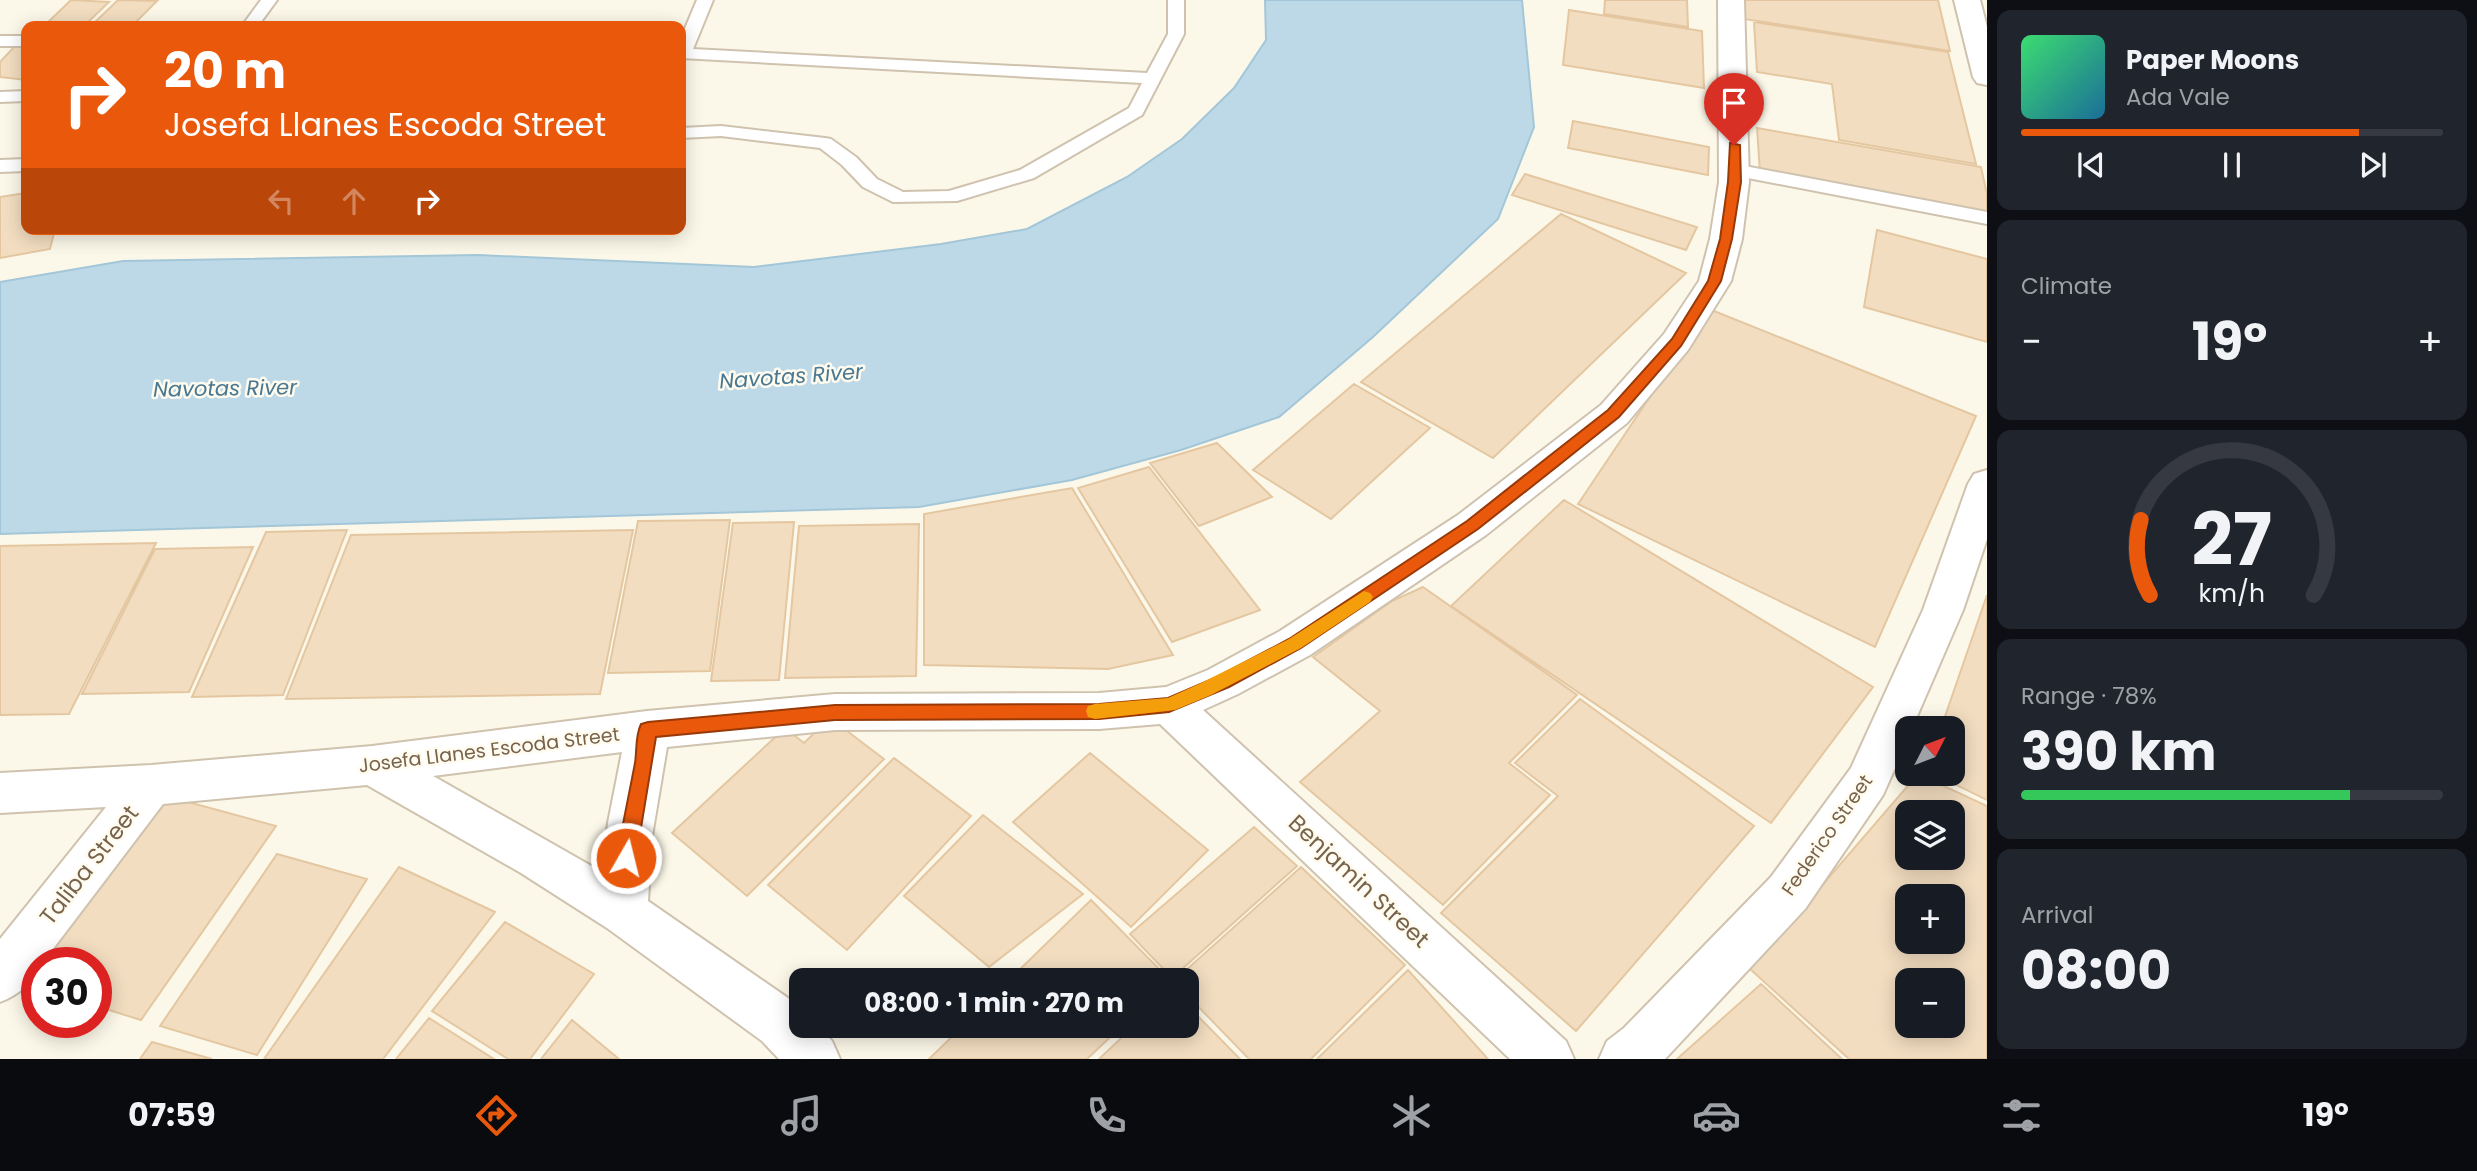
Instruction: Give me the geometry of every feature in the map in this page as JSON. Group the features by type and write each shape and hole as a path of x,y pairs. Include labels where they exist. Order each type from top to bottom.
{"street":[{"name":"Josefa Llanes Escoda Street","path":"0,793 151,785 372,765 648,730 835,712 1099,711 1169,705 1223,682 1295,643 1472,525 1614,414 1676,342 1715,281 1726,239 1734,170 1731,0"},
{"path":"1967,0 1987,77"},
{"name":"Federico Street","path":"1625,1059 1642,1046 1788,893 1867,781 1943,610 1987,484"},
{"name":"Benjamin Street","path":"1169,705 1548,1059"},
{"path":"624,912 626,858 633,810 645,762 648,730"},
{"path":"372,765 538,858 624,912 780,1023 814,1059"},
{"name":"Taliba Street","path":"0,978 151,785"}],"lane":[{"path":"254,21 269,0"},
{"path":"686,44 705,0"},
{"path":"686,133 721,131 825,143 849,161 870,183 900,198 950,197 1027,174 1136,111 1176,34 1176,0"},
{"path":"0,41 21,41"},
{"path":"686,53 1153,78"},
{"path":"0,97 21,96"},
{"path":"0,166 21,165"},
{"path":"1734,170 1987,218"}],"water":[{"name":"Navotas River","path":"1265,0 1522,0 1534,127 1498,219 1373,337 1279,417 1181,450 1072,480 919,507 0,534 0,282 123,261 478,255 754,267 941,244 1027,229 1127,177 1182,139 1234,88 1266,40"}],"building":[{"path":"71,0 109,2 89,21 49,21"},
{"path":"118,0 157,1 137,21 96,21"},
{"path":"1605,0 1687,0 1688,27 1604,14"},
{"path":"1743,0 1938,0 1950,51 1744,19"},
{"path":"1569,10 1702,31 1704,88 1563,65"},
{"path":"1754,22 1948,52 1976,164 1839,140 1832,84 1757,72"},
{"path":"16,45 21,46 21,79 0,77 0,62"},
{"path":"1573,121 1709,147 1708,175 1568,148"},
{"path":"1757,128 1981,167 1987,194 1987,214 1760,173"},
{"path":"1525,174 1697,227 1686,250 1512,195"},
{"path":"21,194 21,235 54,235 50,249 0,258 0,197"},
{"path":"1561,214 1686,273 1493,458 1361,382"},
{"path":"1877,230 1987,259 1987,342 1864,307"},
{"path":"1709,309 1976,416 1875,647 1578,504"},
{"path":"1354,384 1430,428 1331,519 1253,470"},
{"path":"1217,443 1272,497 1199,526 1150,463"},
{"path":"1149,467 1260,610 1172,642 1078,488"},
{"path":"1072,488 1173,655 1108,669 924,665 924,514"},
{"path":"1564,500 1873,687 1771,823 1451,606"},
{"path":"730,520 710,671 608,673 638,521"},
{"path":"794,522 779,680 711,681 733,523"},
{"path":"919,524 916,676 785,678 799,526"},
{"path":"347,530 283,695 192,697 266,532"},
{"path":"633,530 600,694 286,699 351,535"},
{"path":"156,543 69,714 0,715 0,546"},
{"path":"253,547 189,692 82,694 155,549"},
{"path":"1423,587 1577,695 1509,763 1550,795 1443,905 1300,782 1380,711 1313,657 1392,601"},
{"path":"1987,595 1987,800 1958,786 1965,786 1965,716 1945,716"},
{"path":"1580,699 1754,826 1576,1031 1441,913 1558,796 1515,763"},
{"path":"830,718 884,759 747,896 672,833 785,728 804,743"},
{"path":"1090,753 1208,850 1131,927 1013,822"},
{"path":"894,758 971,816 847,950 768,885"},
{"path":"1908,786 1944,786 1987,806 1987,1059 1849,1059 1750,969 1895,801 1895,870 1965,870 1965,800 1896,800"},
{"path":"166,796 276,826 141,1020 112,1011 112,947 50,947"},
{"path":"983,815 1083,894 989,967 904,896"},
{"path":"1254,827 1297,866 1183,968 1162,968 1130,934"},
{"path":"277,854 367,879 257,1055 160,1026"},
{"path":"399,867 495,912 383,1059 264,1059"},
{"path":"1301,867 1405,965 1311,1059 1249,1059 1199,1007 1199,968 1188,968"},
{"path":"1091,900 1158,968 1021,968"},
{"path":"505,922 594,974 530,1059 508,1059 432,1011"},
{"path":"1408,970 1488,1059 1317,1059"},
{"path":"1761,984 1842,1059 1677,1059"},
{"path":"1199,1017 1240,1059 1099,1059 1121,1038 1199,1038"},
{"path":"429,1018 494,1059 396,1059"},
{"path":"572,1020 619,1059 541,1059"},
{"path":"951,1038 1109,1038 1087,1059 929,1059"},
{"path":"152,1042 212,1059 140,1059"}],"slow traffic":[{"path":"1095,711 1169,705 1205,690 1295,643 1364,597"}],"route":[{"path":"626,858 633,810 645,762 648,730 835,712 1099,711 1169,705 1223,682 1295,643 1472,525 1614,414 1676,342 1715,281 1726,239 1734,182 1734,145"}]}
